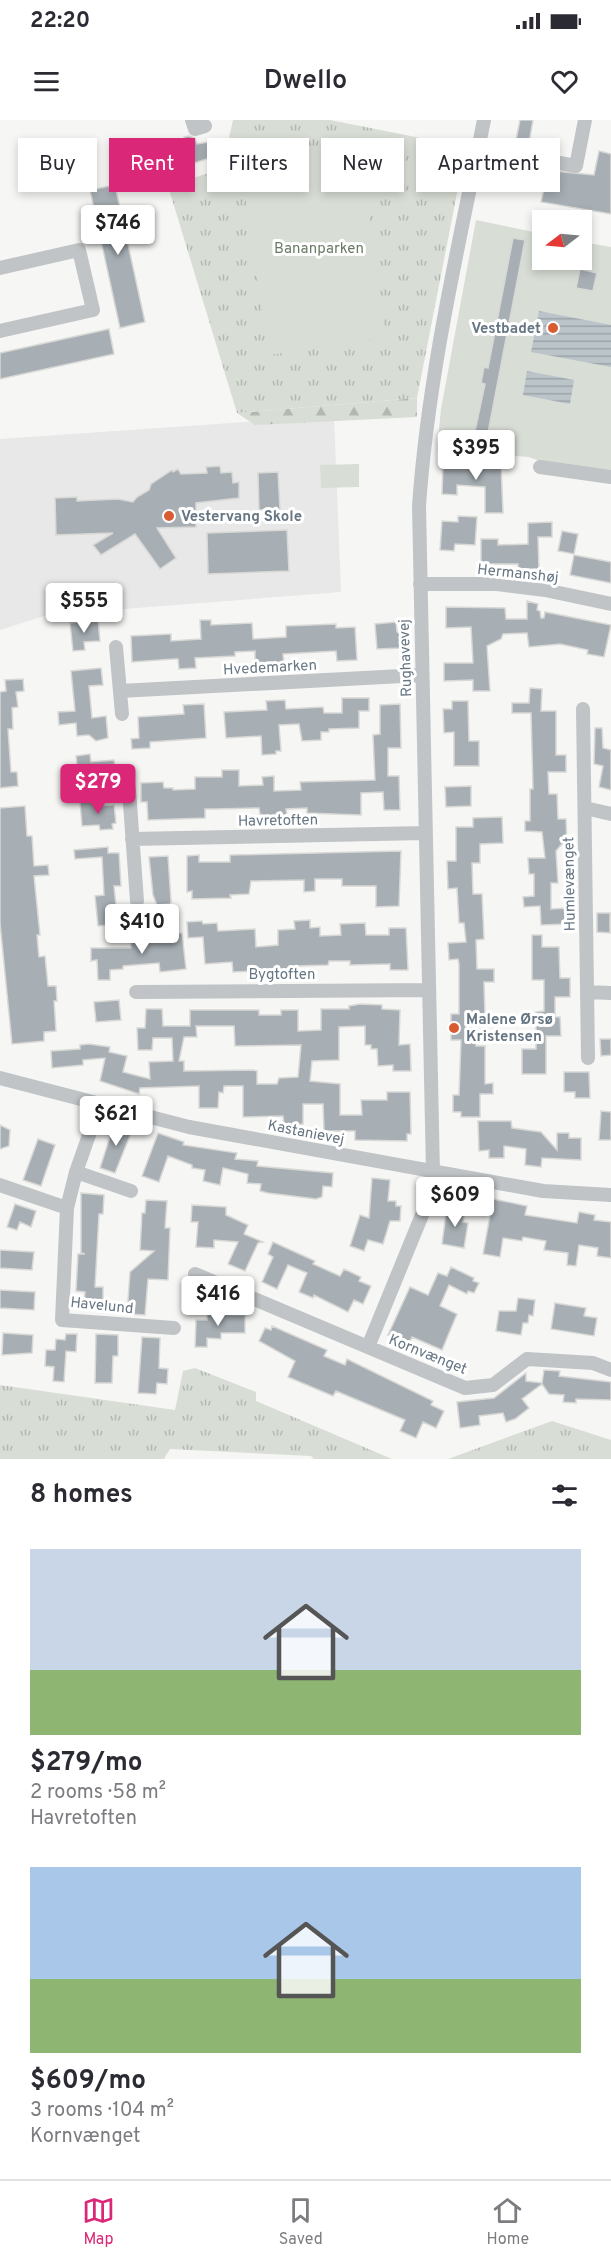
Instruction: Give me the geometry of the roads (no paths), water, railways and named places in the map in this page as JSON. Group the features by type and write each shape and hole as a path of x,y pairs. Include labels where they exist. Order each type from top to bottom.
{"street":[{"path":"192,120 195,129 205,126"},
{"name":"Rughavevej","path":"480,138 484,120"},
{"path":"560,163 576,166 585,120"},
{"name":"Rughavevej","path":"433,1173 419,506 423,446 434,375 469,192"},
{"path":"0,268 79,250 93,310 0,331"},
{"path":"540,467 611,477"},
{"name":"Hermanshøj","path":"420,584 497,584 544,590 611,604"},
{"path":"116,647 122,714"},
{"name":"Hvedemarken","path":"120,692 422,675"},
{"name":"Humlevænget","path":"583,709 588,1058"},
{"path":"129,790 137,901"},
{"path":"585,808 611,813"},
{"name":"Havretoften","path":"132,839 425,833"},
{"name":"Bygtoften","path":"136,992 429,990"},
{"path":"587,992 611,993"},
{"name":"Kastanievej","path":"0,1078 189,1127 433,1173 543,1191 611,1195"},
{"name":"Havelund","path":"100,1104 75,1172 67,1208 62,1320 174,1328"},
{"path":"75,1172 130,1191"},
{"name":"Kornvænget","path":"368,1347 422,1215 433,1173"},
{"path":"0,1185 67,1208"},
{"name":"Kornvænget","path":"195,1274 465,1388 493,1385 527,1359 593,1362 611,1370"}],"place":[{"name":"Vestbadet","path":"553,328"},
{"name":"Vestervang Skole","path":"169,516"},
{"name":"Malene Ørsø Kristensen","path":"454,1028"}],"park label":[{"name":"Bananparken","path":"319,248"}]}
